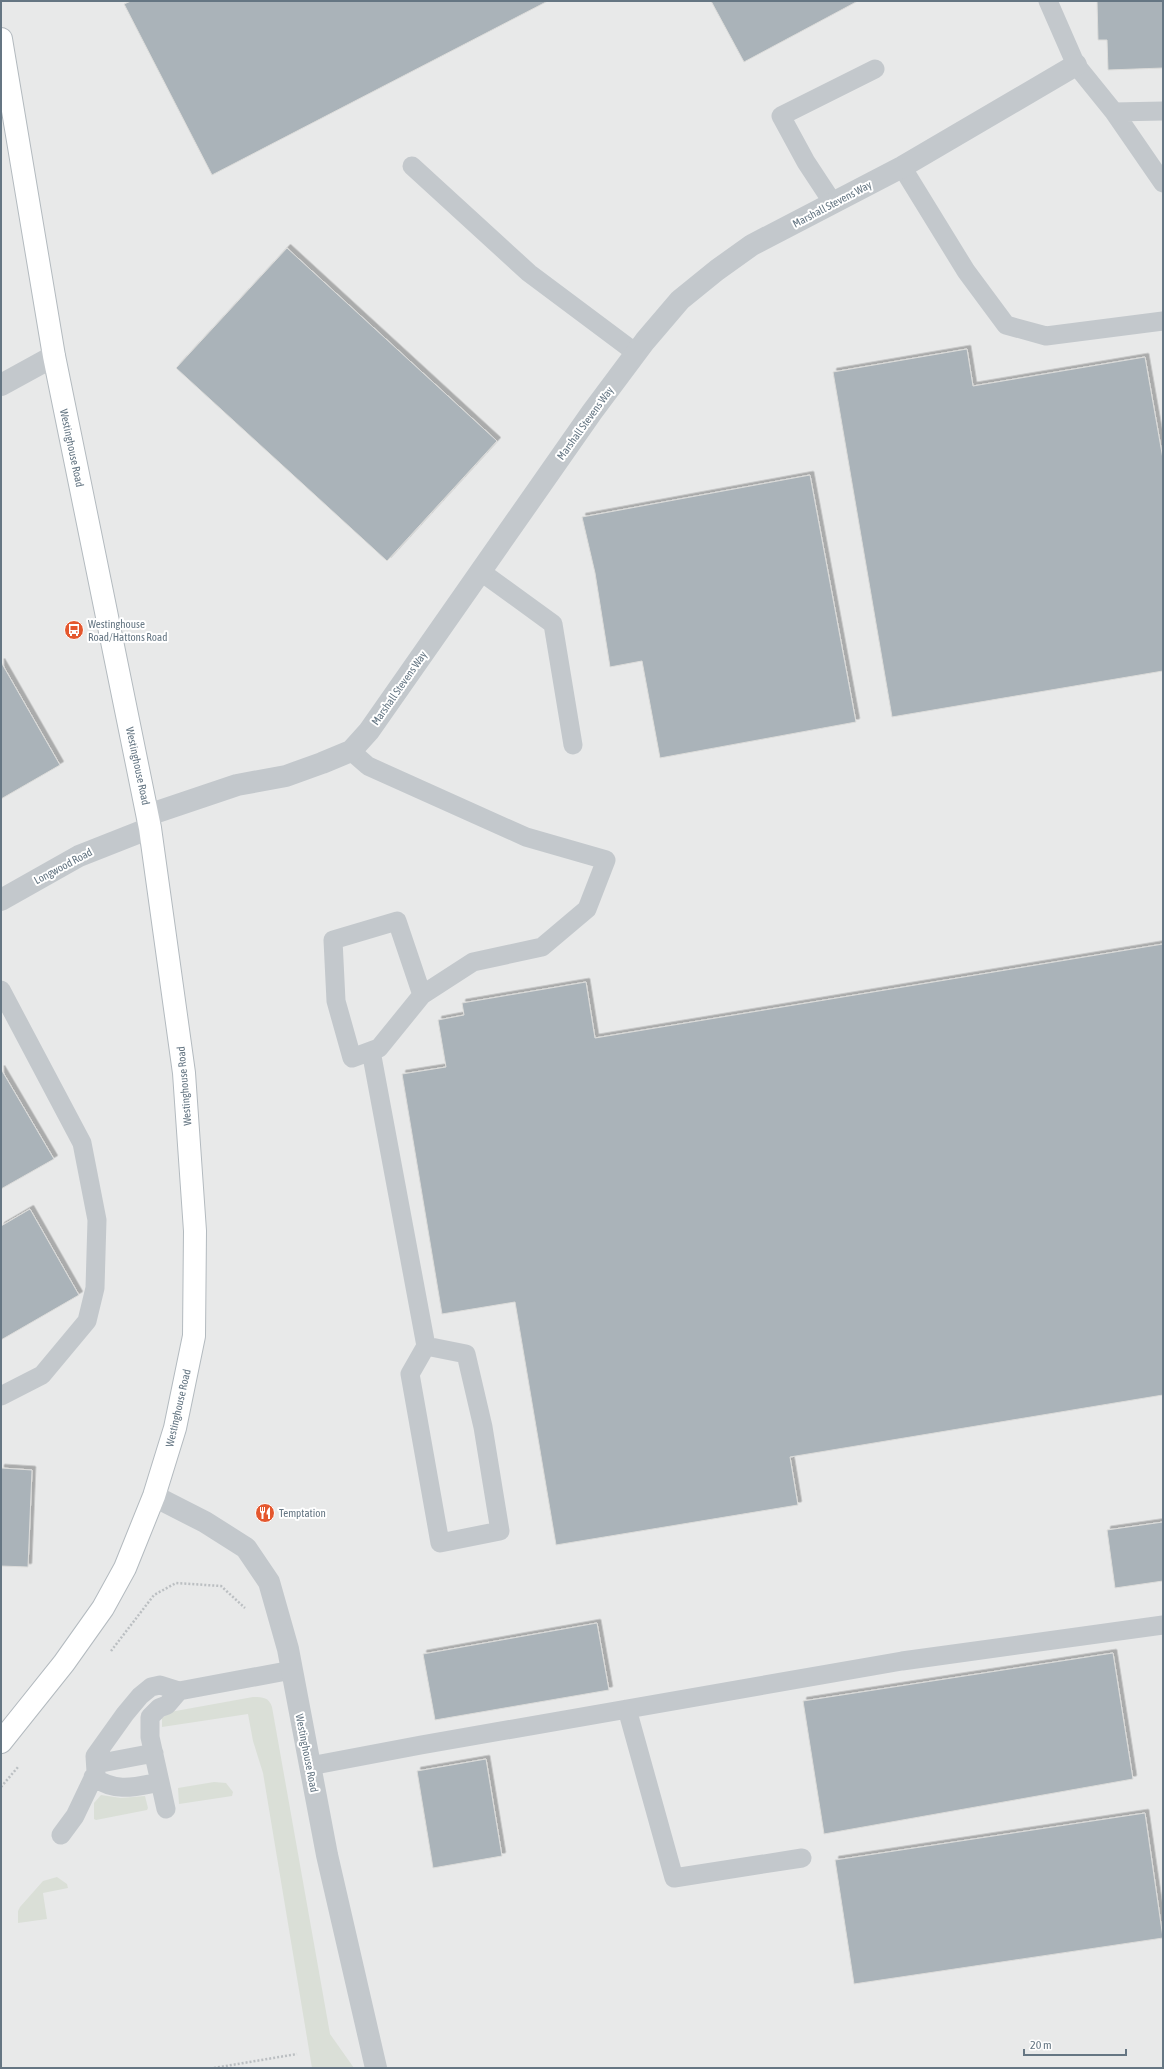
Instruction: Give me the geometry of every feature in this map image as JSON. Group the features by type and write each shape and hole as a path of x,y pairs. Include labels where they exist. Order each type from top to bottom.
{"street":[{"name":"Westinghouse Road","path":"1,39 7,110 54,356 149,821 184,1073 195,1231 194,1336 175,1428 154,1496 125,1568 103,1608 64,1663 1,1742"},
{"name":"Marshall Stevens Way","path":"149,821 237,785 286,776 350,751 369,730 592,412 636,353 680,300 717,270 752,245 902,167 1076,65"},
{"path":"1,385 54,356"},
{"name":"Longwood Road","path":"1,900 79,856 149,821"},
{"name":"Westinghouse Road","path":"154,1496 205,1522 246,1548 269,1582 288,1648 327,1855 376,2068"}],"lane":[{"path":"1048,1 1076,65 1114,112 1163,183"},
{"path":"833,203 806,162 781,116 875,69"},
{"path":"1114,112 1163,110"},
{"path":"412,166 529,273 636,353"},
{"path":"902,167 966,271 1006,325 1046,336 1163,321"},
{"path":"480,571 553,624 573,745"},
{"path":"350,751 368,766 526,837 606,860 587,909 542,947 473,962 422,995 379,1048 352,1058 336,1001 333,940 397,921 422,995"},
{"path":"1,990 82,1143 97,1220 95,1288 87,1322 42,1375 1,1396"},
{"path":"371,1051 426,1346 410,1374 440,1544 500,1531 483,1428 466,1354 426,1346"},
{"path":"310,1766 421,1744 902,1661 1163,1625"},
{"path":"61,1836 75,1816 94,1770 95,1756 106,1739 140,1696 151,1687 160,1685 179,1691 292,1670"},
{"path":"166,1809 150,1737 150,1717 159,1708 167,1705 179,1691"},
{"path":"627,1709 674,1878 802,1858"},
{"path":"94,1770 154,1753"},
{"path":"94,1770 104,1785 119,1788 160,1782"}],"path":[{"path":"107,1656 154,1595 176,1583 221,1586 244,1608 246,1614"},
{"path":"1,1787 20,1764"},
{"path":"214,2068 297,2054"}],"shaded area":[{"path":"1,1 1163,1 1163,2068 1,2068"},
{"path":"253,1697 267,1699 272,1707 330,2034 354,2068 312,2068 263,1773 253,1741 248,1714 162,1727 162,1718 170,1712"},
{"path":"214,1782 226,1783 233,1792 232,1796 179,1804 178,1788"},
{"path":"101,1795 121,1798 145,1796 148,1808 147,1810 96,1820 94,1819 94,1803"},
{"path":"57,1877 67,1884 68,1888 43,1893 47,1919 18,1923 18,1911 20,1907 43,1881"}],"building":[{"path":"131,1 548,1 212,175 124,4"},
{"path":"711,1 858,1 744,62"},
{"path":"1097,1 1163,1 1163,68 1108,70 1107,40 1098,40"},
{"path":"287,248 497,441 387,561 176,368"},
{"path":"967,349 973,386 1145,357 1163,459 1163,671 892,717 833,372"},
{"path":"810,475 856,722 660,758 642,661 610,667 595,573 582,517"},
{"path":"1,662 60,765 1,799"},
{"path":"1163,944 1163,1395 790,1457 798,1505 556,1545 515,1302 442,1314 402,1074 446,1067 438,1020 464,1015 462,1003 586,982 595,1038"},
{"path":"1,1069 54,1159 1,1189"},
{"path":"30,1209 79,1295 1,1340 1,1226"},
{"path":"1,1468 32,1470 28,1567 1,1566"},
{"path":"1163,1522 1163,1581 1115,1588 1107,1530"},
{"path":"597,1623 609,1690 435,1720 423,1654"},
{"path":"1113,1653 1133,1779 824,1834 803,1701"},
{"path":"486,1759 502,1856 433,1868 417,1771"},
{"path":"1145,1813 1163,1938 854,1984 835,1860"}],"place":[{"name":"Westinghouse Road/Hattons Road","path":"74,630"},
{"name":"Temptation","path":"265,1513"}]}
